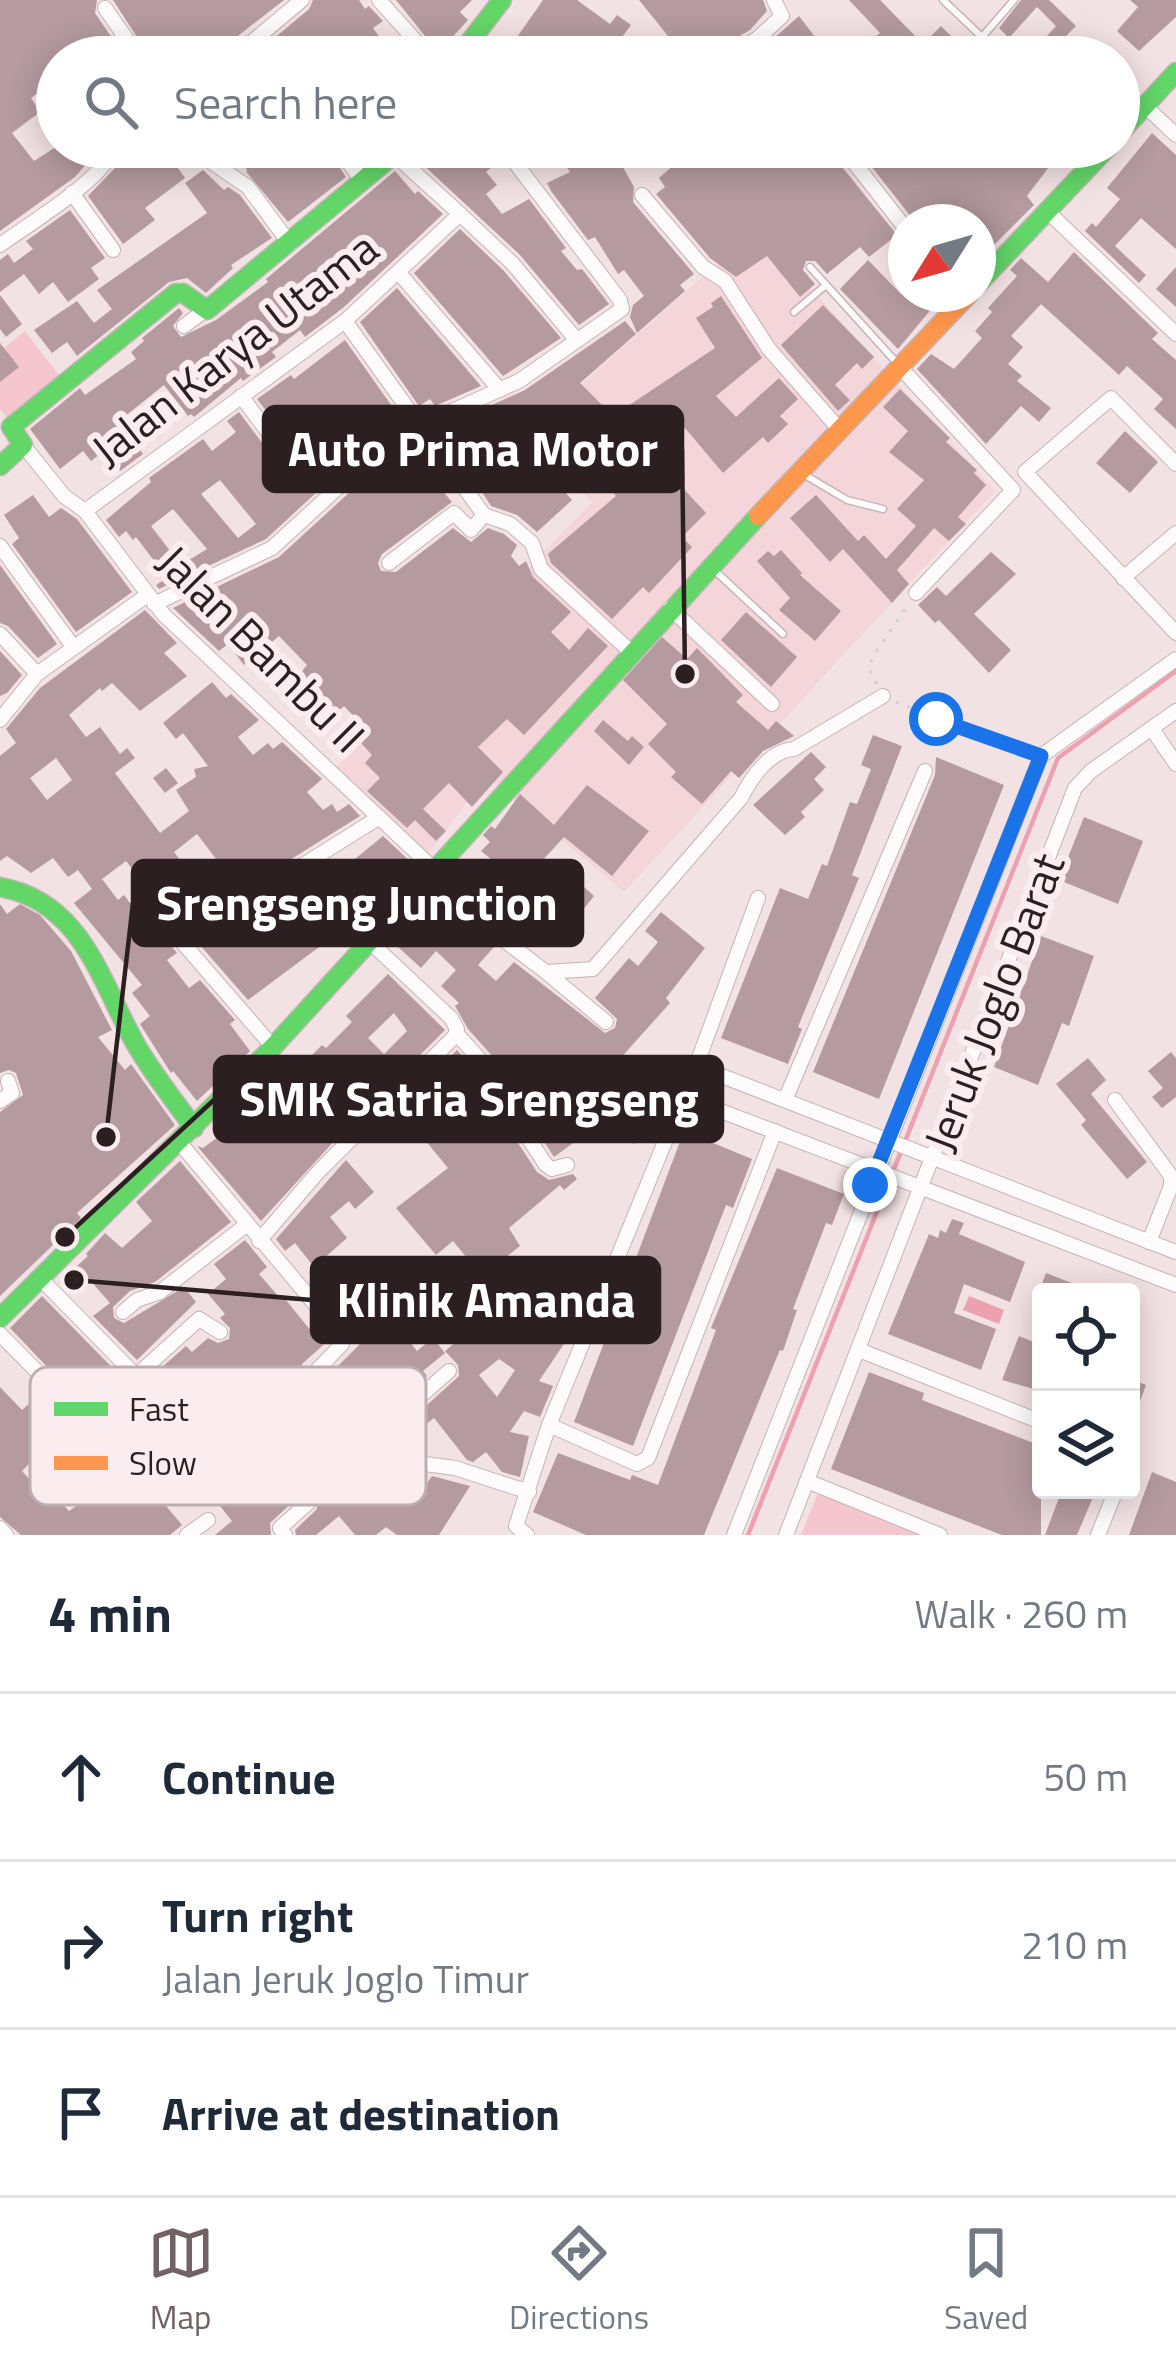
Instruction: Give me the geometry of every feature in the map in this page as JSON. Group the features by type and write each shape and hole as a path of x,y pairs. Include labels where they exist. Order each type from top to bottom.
{"main road":[{"path":"474,36 502,0"},
{"path":"1140,111 1176,72"},
{"path":"6,421 176,292 184,293 204,311 290,244 374,168"},
{"path":"996,265 1086,168"},
{"path":"0,1318 180,1143 371,943 670,608 838,429 892,359 947,312"},
{"name":"Jalan Bambu II","path":"6,421 23,446"},
{"path":"0,466 23,446"},
{"path":"0,887 28,893 74,929 136,1044 194,1128"}],"street":[{"path":"259,36 302,0"},
{"path":"379,0 411,36"},
{"path":"760,36 782,16 774,0"},
{"path":"105,8 124,36"},
{"path":"1145,106 1176,135"},
{"path":"0,245 100,168"},
{"path":"220,168 248,187 290,244"},
{"path":"353,168 362,180"},
{"path":"406,168 512,263 575,338"},
{"path":"0,720 37,674 72,645 150,600 272,548 418,421 531,373 622,309 620,300 519,168"},
{"path":"858,168 888,206"},
{"path":"72,193 113,250"},
{"path":"642,196 703,267 725,281 769,349 838,429"},
{"path":"1047,211 1176,334"},
{"name":"Jalan Karya Utama","path":"86,511 345,321 460,214"},
{"path":"399,273 500,390"},
{"path":"184,326 204,311"},
{"path":"345,321 484,514 510,524 532,543 541,569 631,652"},
{"path":"892,359 1013,490 916,593"},
{"path":"241,396 274,440"},
{"path":"1176,464 1111,398 1025,472 1176,633"},
{"name":"Jalan Bambu II","path":"23,446 64,496 86,511 150,600 378,818 431,876 606,1022"},
{"path":"389,563 454,513 471,530 484,514"},
{"path":"1123,578 1176,533"},
{"path":"0,546 72,645"},
{"path":"670,608 772,704"},
{"path":"0,634 37,674"},
{"path":"734,1535 1041,756 1176,659"},
{"path":"546,972 598,966 741,798 759,770 782,750 794,749 883,696"},
{"name":"Jeruk Joglo Barat","path":"786,1535 1075,788 1090,771 1176,711"},
{"path":"1152,729 1176,764"},
{"path":"785,1100 926,771"},
{"path":"284,877 378,818"},
{"path":"527,1535 516,1526 549,1425 696,1066 758,898"},
{"path":"169,927 273,1047"},
{"path":"371,943 439,1005 455,1024 456,1034 520,1104 514,1118 546,1165 552,1169 567,1165"},
{"path":"260,1241 318,1172 456,1034"},
{"path":"696,1066 1176,1252"},
{"path":"0,1101 12,1093 8,1081"},
{"path":"684,1096 1176,1285"},
{"path":"1115,1100 1171,1176 1172,1186 1149,1242"},
{"path":"549,1425 637,1464 647,1458 775,1131"},
{"path":"180,1143 340,1334 342,1344 320,1367"},
{"path":"123,1312 137,1300 160,1292 246,1225"},
{"path":"41,1280 127,1367"},
{"path":"146,1367 200,1319 220,1332"},
{"path":"0,1334 33,1367"},
{"path":"860,1350 1032,1418"},
{"path":"426,1392 449,1371"},
{"path":"426,1463 529,1492"},
{"path":"807,1481 940,1535"},
{"path":"1098,1535 1112,1499"},
{"path":"285,1535 280,1528 307,1505"},
{"path":"187,1535 208,1520"},
{"path":"0,1528 7,1535"}],"lane":[{"path":"943,0 981,36"},
{"path":"983,36 1015,0"},
{"path":"810,267 892,359"},
{"path":"794,313 826,285"},
{"path":"799,470 847,500 883,508"},
{"path":"710,566 783,634"}],"path":[{"path":"916,593 873,656 869,669 883,696 1041,756"}],"shaded area":[{"path":"757,229 995,491 624,892 486,777 422,862 331,773 592,502 525,434"},
{"path":"25,331 62,379 9,421 0,409 0,351"},
{"path":"969,1296 1004,1310 999,1324 963,1310"},
{"path":"819,1490 932,1535 801,1535"}],"building":[{"path":"0,0 97,0 95,13 111,36 36,36 36,94 31,98 36,115 12,133 36,160 36,168 83,168 0,231"},
{"path":"113,0 284,0 238,36 136,36"},
{"path":"313,0 359,0 383,21 373,28 379,36 277,36"},
{"path":"396,0 472,0 460,12 468,20 453,36 425,36"},
{"path":"543,0 577,0 610,24 617,15 631,25 623,36 518,36"},
{"path":"639,0 763,0 767,11 740,36 668,36"},
{"path":"849,0 880,0 915,36 876,36 880,33"},
{"path":"1021,0 1049,0 1076,26 1066,36 1047,36 1056,26 1037,7 1011,36 999,28"},
{"path":"1130,0 1176,0 1176,17 1140,50 1140,36 1122,36 1117,31 1138,7"},
{"path":"799,16 814,36 776,36"},
{"path":"941,26 951,36 931,36"},
{"path":"1152,133 1176,155 1176,249 1141,218 1115,246 1146,275 1139,283 1085,231 1092,223 1096,227 1120,199 1107,188 1123,168 1140,168 1140,148"},
{"path":"115,168 178,168 185,178 145,208 155,220 123,244 88,196"},
{"path":"246,168 340,168 346,177 288,222"},
{"path":"427,168 491,168 486,172 497,185 486,194 502,214 529,199 566,248 561,251 609,304 579,325 520,255"},
{"path":"567,168 624,168 634,187 633,202 694,274 680,285 685,291 637,333 630,317 633,305 644,296 624,270 618,274 595,237 588,240 547,183 570,172"},
{"path":"670,168 843,168 888,224 888,242 869,257 860,247 827,274 815,261 806,261 803,270 815,284 800,297 767,256 736,277 710,258 656,194 665,187 659,178"},
{"path":"873,168 1048,168 1027,196 1034,205 996,243 996,204 901,204"},
{"path":"203,170 224,190 228,187 240,195 272,238 231,265 206,293 187,278 169,282 77,356 67,342 52,353 34,330 77,301 94,323 112,309 97,290 207,213 185,183"},
{"path":"395,171 415,194 418,191 443,214 344,307 305,337 300,330 272,352 276,357 243,381 241,378 194,417 188,416 164,385 119,421 143,454 120,471 104,451 91,461 83,451 60,469 30,429 80,388 85,395 136,359 131,352 142,338 179,308 183,313 173,326 181,337 216,320 268,282"},
{"path":"70,210 105,258 91,268 99,279 68,302 53,282 39,294 24,274 0,292 0,260 8,254 14,263 33,249 26,241"},
{"path":"460,229 504,271 561,338 503,376 414,273"},
{"path":"1074,252 1158,333 1152,339 1176,360 1176,429 1154,409 1163,399 1127,366 1119,375 1041,304 1011,336 1023,347 1008,364 1022,376 1017,381 1051,408 1039,422 1021,406 986,444 917,369 931,354 954,369 982,338 975,331 996,312 996,299 1017,276 1010,270 1021,258 1048,282"},
{"path":"868,260 888,281 888,312 929,312 898,349 840,289"},
{"path":"1176,267 1176,307 1156,289"},
{"path":"397,288 481,386 435,406 430,399 419,406 360,322"},
{"path":"0,295 22,324 6,337 0,329"},
{"path":"721,296 762,358 716,396 736,417 779,378 798,399 780,416 788,424 768,443 763,437 723,473 679,421 646,448 706,513 682,537 692,547 649,593 643,587 612,619 551,563 548,554 616,496 575,446 566,454 539,421 504,457 533,487 548,473 572,500 537,532 517,515 491,506 437,430 525,390 625,321 636,334 580,383 613,416 715,348 696,318"},
{"path":"823,305 874,357 862,369 857,363 835,385 850,400 838,411 781,345"},
{"path":"345,340 399,416 266,539 159,589 156,585 167,578 136,537 133,540 126,531 119,537 106,520 151,482 149,478 203,439 212,451 236,432 227,421 239,412 266,448 280,450 284,434 257,399 291,375 294,379","holes":["220,480 256,524 238,538 201,494","173,509 207,549 181,565 151,526"]},
{"path":"0,343 19,367 0,382"},
{"path":"900,389 950,438 946,442 977,470 974,473 986,485 958,517 966,524 949,541 934,528 897,570 909,584 892,603 843,549 830,562 790,518 816,495 858,541 864,535 886,559 916,526 897,509 924,480 889,452 908,431 883,407"},
{"path":"1125,431 1158,462 1130,493 1096,463"},
{"path":"412,435 439,472 431,477 452,502 382,554 381,571 396,572 453,528 471,542 488,528 517,545 511,556 519,566 526,561 533,577 571,612 551,632 569,650 588,628 608,646 524,735 507,719 478,747 503,772 472,807 449,783 423,809 446,831 436,841 415,820 407,828 367,791 380,778 365,763 372,755 360,742 370,733 344,706 329,720 319,710 307,721 282,696 307,665 279,636 244,665 228,644 219,651 173,608 279,557"},
{"path":"33,495 49,517 61,508 77,519 132,592 76,632 12,544 19,538 4,515"},
{"path":"781,550 800,575 841,611 815,641 779,610 790,598 757,561 768,551 774,556"},
{"path":"991,552 1016,574 974,614 1011,650 989,673 939,620 935,623 918,605 937,587 946,596"},
{"path":"0,565 57,644 38,658 0,623"},
{"path":"145,610 177,643 164,653 187,676 140,711 112,683 69,715 86,737 100,727 120,754 127,748 135,758 115,773 160,833 189,811 176,790 196,777 194,769 208,766 183,733 176,739 163,723 212,682 226,698 231,694 259,720 238,737 253,755 268,743 273,749 282,742 322,779 307,792 323,810 332,804 337,812 349,804 360,816 277,868 273,879 278,886 290,887 330,861 339,872 383,836 417,868 403,883 389,867 368,884 371,888 366,891 379,908 365,919 333,878 313,893 342,930 248,1000 178,920 161,919 158,930 177,953 167,960 189,988 200,980 235,1020 230,1024 250,1051 197,1101 171,1073 140,1024 150,1016 132,993 142,985 74,903 92,889 78,870 68,877 53,858 31,873 7,856 0,861 0,756 16,743 6,729 40,688","holes":["56,758 72,780 47,800 30,778","197,834 220,864 197,882 174,852","126,861 148,889 130,903 124,895 118,900 102,879"]},
{"path":"746,612 797,657 771,687 721,640"},
{"path":"662,637 687,659 697,648 743,695 736,702 768,730 776,721 794,736 763,751 739,778 731,771 702,804 671,777 676,772 648,744 667,724 623,680"},
{"path":"0,651 22,675 0,696"},
{"path":"603,720 628,741 632,736 644,747 629,765 594,731"},
{"path":"873,735 902,746 852,875 859,878 798,1027 802,1029 788,1064 721,1038 780,888 808,899 822,864 827,866 850,802 857,804 871,769 861,765"},
{"path":"811,752 826,767 814,779 824,790 785,835 753,805"},
{"path":"936,757 1004,785 879,1099 813,1072 935,775"},
{"path":"166,768 178,783 165,793 153,778"},
{"path":"587,785 649,831 612,876 564,837 540,863 567,888 575,879 594,896 564,934 552,923 531,947 455,889 465,877 505,910 526,887 481,851 490,842 483,835 491,826 495,829 520,794 554,825"},
{"path":"1084,817 1143,841 1118,904 1059,880"},
{"path":"425,902 433,910 438,904 494,947 478,965 496,981 514,962 605,1033 615,1028 617,1019 595,998 629,958 638,966 658,942 645,931 661,912 705,948 666,998 670,1003 618,1061 647,1078 627,1118 644,1129 634,1144 604,1126 554,1157 527,1116 540,1099 526,1082 520,1087 468,1029 455,1006 459,1003 441,986 456,970 436,951 421,968 397,946 417,924 410,918"},
{"path":"0,904 7,914 20,904 40,915 71,951 112,1030 98,1037 125,1070 131,1064 175,1125 77,1213 81,1218 0,1296 0,1112 23,1095 16,1073 0,1073"},
{"path":"1041,936 1094,956 1069,1026 1062,1023 1038,1085 994,1067"},
{"path":"388,974 445,1030 385,1090 375,1080 340,1116 349,1125 261,1221 197,1146 203,1148 218,1137 212,1129 287,1060 297,1070 322,1045 326,1048 352,1022 346,1016","holes":["394,1013 407,1031 384,1054 368,1038"]},
{"path":"457,1050 503,1102 505,1123 537,1172 549,1180 573,1174 577,1179 564,1190 560,1185 509,1228 520,1246 501,1261 516,1279 530,1267 539,1278 519,1294 538,1318 548,1303 578,1323 539,1381 553,1386 540,1417 524,1411 510,1432 529,1436 520,1477 502,1472 486,1452 473,1462 467,1460 434,1418 426,1424 426,1406 459,1376 458,1365 445,1351 484,1318 472,1304 492,1288 453,1241 436,1255 396,1208 448,1168 401,1111 427,1090 422,1084","holes":["499,1359 515,1370 497,1397 479,1375"]},
{"path":"1171,1052 1176,1058 1176,1097 1162,1108 1152,1097 1163,1088 1148,1071"},
{"path":"1088,1058 1106,1080 1091,1094 1147,1162 1127,1179 1081,1125 1086,1120 1056,1084"},
{"path":"684,1131 752,1159 733,1208 726,1205 633,1446 574,1422"},
{"path":"346,1160 374,1192 355,1209 349,1201 330,1217 347,1238 314,1267 295,1243 285,1251 276,1239"},
{"path":"180,1161 231,1222 155,1282 130,1291 113,1307 114,1318 124,1323 184,1287 196,1302 137,1360 93,1316 110,1303 89,1279 72,1294 59,1282 105,1233 122,1248 152,1221 136,1202"},
{"path":"777,1168 844,1194 832,1225 826,1223 793,1309 797,1310 783,1351 704,1535 586,1535 533,1512 558,1453 630,1480 632,1475 658,1485 716,1330 711,1328"},
{"path":"952,1219 964,1223 959,1234 1025,1262 1010,1302 964,1284 954,1313 996,1329 981,1370 888,1334 929,1234 938,1238 940,1230 946,1233"},
{"path":"245,1240 267,1267 259,1274 315,1336 322,1330 330,1339 303,1367 162,1367 186,1346 192,1352 208,1338 218,1343 229,1339 230,1328 220,1318 225,1314 208,1294 226,1279 214,1264"},
{"path":"368,1272 410,1326 402,1332 417,1351 433,1338 445,1353 426,1369 337,1367 367,1337 339,1303 355,1290 351,1285"},
{"path":"1046,1273 1072,1283 1042,1283"},
{"path":"42,1296 111,1367 47,1367 10,1328"},
{"path":"1019,1336 1032,1341 1032,1388 1002,1380"},
{"path":"869,1372 924,1393 922,1400 1032,1443 1032,1499 1041,1499 1041,1535 1002,1535 831,1469"},
{"path":"0,1387 22,1410 30,1403 30,1463 22,1471 30,1480 30,1505 63,1505 69,1511 78,1505 165,1505 182,1525 170,1535 21,1535 0,1517"},
{"path":"1152,1472 1176,1482 1176,1535 1129,1535"},
{"path":"432,1476 470,1486 439,1535 397,1535 386,1527 376,1535 355,1535 339,1516 316,1535 296,1535 295,1530 318,1505 426,1505 426,1482"},
{"path":"1059,1499 1092,1499 1077,1535 1045,1535"},
{"path":"219,1505 289,1505 270,1523 271,1535 215,1535 232,1521"}],"waterway":[{"path":"748,1535 1058,758 1176,671"}],"traffic: fast":[{"path":"474,36 502,0"},
{"path":"1140,111 1176,72"},
{"path":"0,466 23,445 11,427 176,293 207,310 378,168"},
{"path":"996,265 1088,168"},
{"path":"0,1318 273,1047 758,516"},
{"path":"0,887 28,895 69,926 142,1054 194,1128"}],"traffic: slow":[{"path":"758,516 952,312"}],"place":[{"name":"Auto Prima Motor","path":"685,674"},
{"name":"Srengseng Junction","path":"106,1137"},
{"name":"SMK Satria Srengseng","path":"65,1237"},
{"name":"Klinik Amanda","path":"74,1280"}],"route":[{"path":"870,1185 1041,756 936,719"}]}
